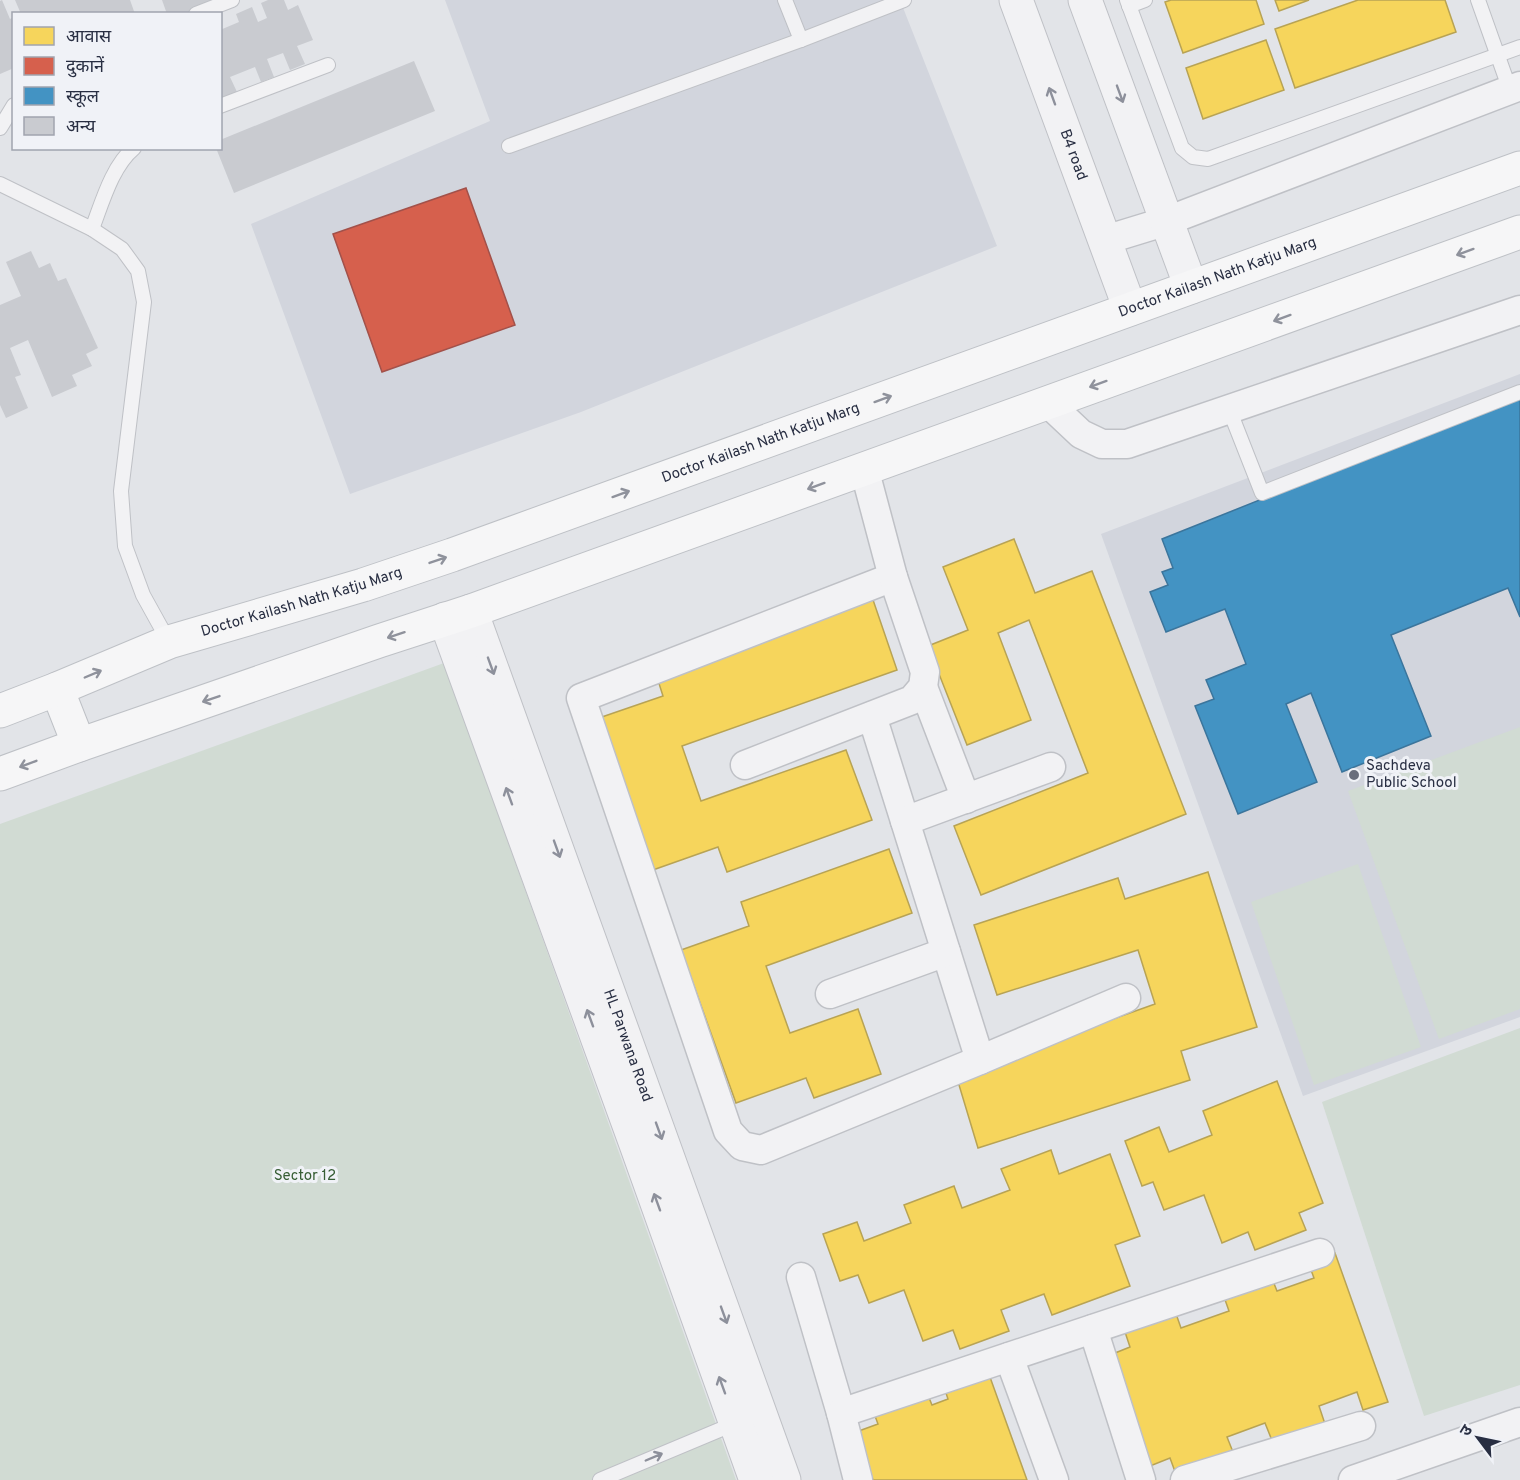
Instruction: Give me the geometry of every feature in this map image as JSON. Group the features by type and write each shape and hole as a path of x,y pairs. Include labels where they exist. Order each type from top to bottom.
{"main road":[{"name":"Doctor Kailash Nath Katju Marg","path":"0,711 169,642 363,585 452,555 1520,168"},
{"path":"0,774 458,615 1520,232"},
{"path":"57,689 79,745"}],"street":[{"name":"B4 road","path":"1016,0 1131,309"},
{"path":"1085,0 1191,287"},
{"path":"1105,240 1167,221 1515,88"},
{"path":"1047,402 1081,434 1102,444 1127,444 1520,310"},
{"path":"745,765 912,700 922,687 925,672 894,577 864,468"},
{"path":"894,577 581,698 728,1131 742,1146 761,1150 1126,998"},
{"path":"458,615 641,1158 756,1480"},
{"name":"HL Parwana Road","path":"458,615 784,1480"},
{"path":"922,687 966,799"},
{"path":"872,716 980,1060"},
{"path":"904,821 1051,767"},
{"path":"830,994 946,952"},
{"path":"841,1413 1320,1253"},
{"path":"801,1277 858,1480"},
{"path":"1093,1329 1142,1480"},
{"path":"1009,1357 1054,1480"},
{"path":"1353,1480 1520,1422"},
{"path":"1185,1480 1361,1426"}],"lane":[{"path":"201,12 232,0"},
{"path":"785,0 801,40"},
{"path":"509,146 801,40 904,0"},
{"path":"1145,0 1128,3 1182,148 1193,157 1208,159 1520,47"},
{"path":"1478,0 1498,55 1515,88"},
{"path":"222,105 328,65"},
{"path":"0,128 12,108"},
{"path":"92,229 108,188 124,156 132,150"},
{"path":"0,184 92,229 122,249 138,271 144,302 121,492 125,546 143,595 169,642"},
{"path":"1229,409 1262,493 1520,392"},
{"path":"600,1480 736,1423"}],"shaded area":[{"path":"445,0 900,0 997,246 581,412 350,494 251,224 490,121"},
{"name":"Sachdeva Public School","path":"1520,374 1520,1017 1303,1096 1101,534"}],"green space":[{"name":"Sector 12","path":"444,663 736,1480 0,1480 0,824"},
{"path":"1520,727 1520,1009 1439,1039 1348,791"},
{"path":"1358,864 1421,1047 1314,1085 1251,902"},
{"path":"1520,1028 1520,1385 1424,1416 1322,1102"}],"building: आवास":[{"path":"1171,0 1256,0 1264,24 1183,53 1165,2"},
{"path":"1275,0 1309,0 1279,11"},
{"path":"1358,0 1445,0 1456,32 1295,88 1275,29"},
{"path":"1266,40 1284,90 1203,119 1186,68"},
{"path":"1014,539 1035,593 1092,571 1186,814 981,895 954,826 1088,773 1029,620 998,633 1031,720 967,745 928,646 968,630 943,567"},
{"path":"871,594 897,670 682,746 701,801 846,750 872,820 727,872 718,847 650,871 596,719 663,696 655,671"},
{"path":"889,849 912,913 766,966 790,1033 858,1009 881,1074 814,1098 806,1078 736,1103 681,950 749,926 741,902"},
{"path":"1208,872 1257,1027 1181,1051 1190,1080 978,1148 956,1075 1155,1004 1138,950 997,995 974,925 1118,878 1125,899"},
{"path":"1277,1081 1323,1203 1299,1213 1306,1230 1255,1250 1248,1232 1222,1243 1204,1195 1164,1210 1153,1182 1142,1186 1125,1141 1159,1127 1169,1152 1212,1135 1203,1111"},
{"path":"1051,1150 1059,1174 1110,1154 1140,1236 1115,1245 1130,1286 1052,1315 1044,1294 1001,1310 1009,1331 960,1349 953,1330 923,1341 904,1290 869,1303 858,1275 840,1281 823,1234 857,1222 864,1241 911,1223 904,1205 954,1186 962,1208 1010,1190 1001,1169"},
{"path":"1335,1253 1388,1402 1363,1410 1357,1392 1319,1406 1325,1424 1273,1443 1265,1423 1227,1437 1235,1457 1177,1477 1170,1458 1150,1466 1110,1355 1130,1347 1124,1329 1175,1311 1181,1328 1229,1311 1223,1294 1271,1276 1277,1291 1314,1278 1308,1262"},
{"path":"986,1366 1027,1480 873,1480 856,1432 878,1424 872,1408 925,1388 932,1405 948,1399 946,1393"}],"building: दुकानें":[{"path":"466,188 515,325 382,372 333,234"}],"building: स्कूल":[{"path":"1520,396 1520,617 1508,588 1391,635 1431,736 1342,772 1311,693 1286,704 1317,782 1238,814 1195,706 1214,699 1206,680 1246,664 1225,609 1166,632 1150,592 1168,585 1162,572 1173,568 1162,539"}],"building: अन्य":[{"path":"2,0 10,19 12,18 12,69 0,74 0,1"},
{"path":"15,0 130,0 134,12 20,12"},
{"path":"162,0 216,0 189,12 166,12"},
{"path":"268,0 284,0 288,10 298,5 313,40 297,46 305,64 290,70 283,53 267,59 274,77 261,82 255,67 230,77 237,92 222,98 222,29 239,22 236,14 252,7 258,22 267,18 261,3"},
{"path":"414,61 435,111 234,193 217,150 222,150 222,139"},
{"path":"31,251 39,268 50,263 58,281 66,278 98,348 86,354 92,366 72,375 77,386 52,397 28,340 10,348 21,375 15,377 28,408 6,418 0,405 0,305 21,296 6,262"}],"place":[{"name":"Sachdeva Public School","path":"1354,775"}]}
